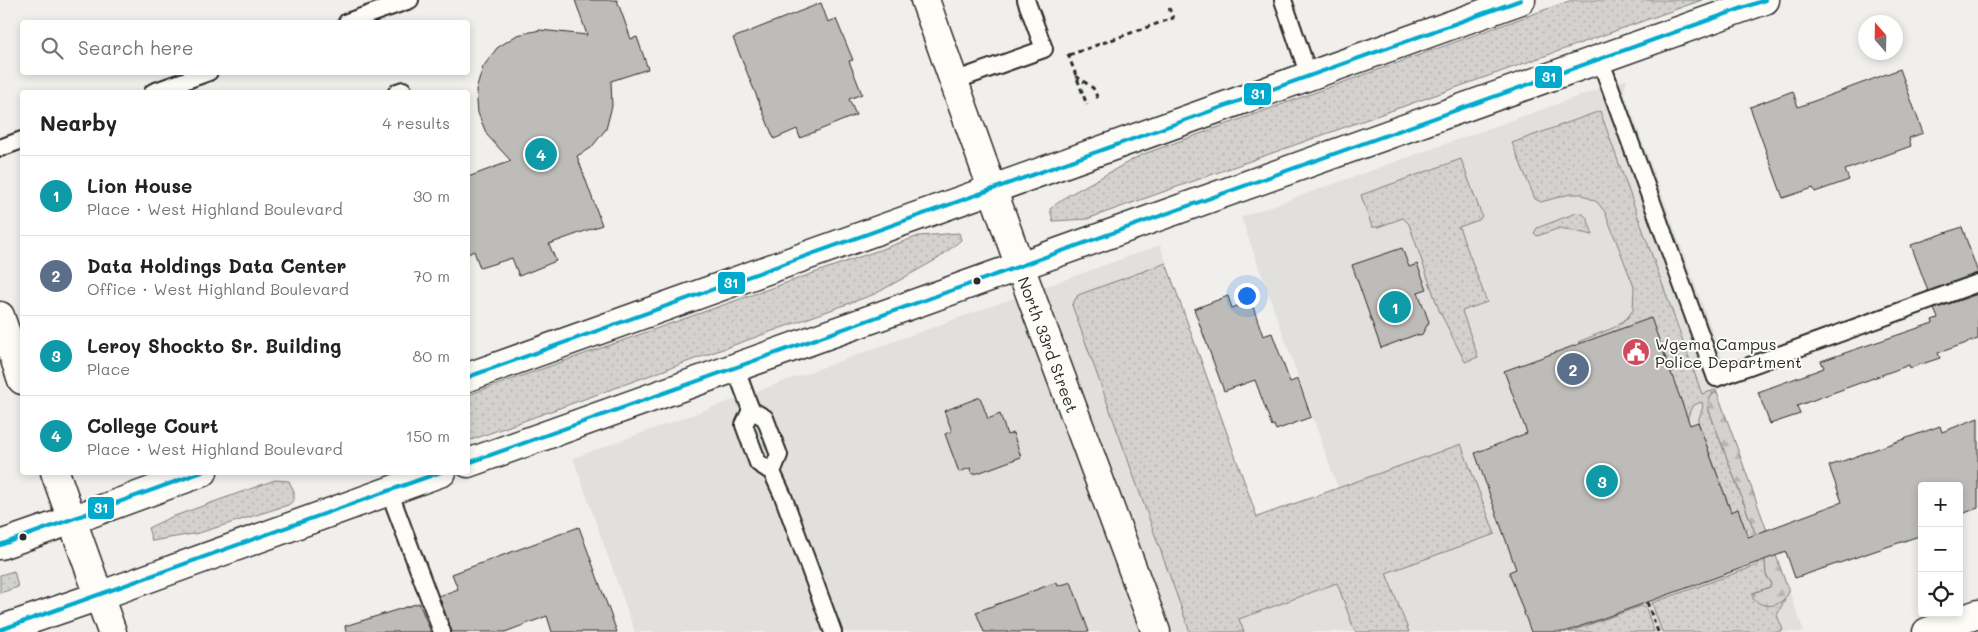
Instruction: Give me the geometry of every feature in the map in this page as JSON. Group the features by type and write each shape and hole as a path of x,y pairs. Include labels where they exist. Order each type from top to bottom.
{"main road":[{"name":"North 33rd Street","path":"925,0 1019,264 1156,632"},
{"path":"470,376 1521,0"},
{"path":"470,462 1019,264 1765,0"},
{"path":"0,316 20,374"},
{"path":"56,475 112,632"},
{"path":"0,545 195,475"},
{"path":"0,630 100,596 434,475"},
{"path":"1927,632 1978,614"}],"lane":[{"path":"353,20 410,0"},
{"path":"954,81 1044,49 1026,0"},
{"path":"1283,0 1309,76"},
{"path":"1600,59 1716,378 1978,283"},
{"path":"160,90 201,75"},
{"path":"0,148 20,141"},
{"path":"735,367 751,410 765,418 779,455 772,472"},
{"path":"751,410 744,425 758,463 772,472 783,496 833,632"},
{"path":"389,492 442,632"}],"path":[{"path":"1069,55 1173,18 1169,8"},
{"path":"1076,75 1093,88 1099,101"},
{"path":"1647,602 1658,632"}],"shaded area":[{"path":"1627,79 1624,91 1732,384 1716,390 1804,632 635,632 573,458 1160,245 1257,517 1338,488 1241,217"}],"green space":[{"path":"1572,0 1702,0 1087,219 1053,221 1050,209 1067,196 1141,155"},
{"path":"1600,111 1702,394 1716,390 1717,392 1712,394 1708,408 1765,559 1766,575 1771,582 1770,587 1753,593 1779,603 1785,599 1777,615 1783,630 1777,632 1662,632 1652,603 1758,565 1738,510 1731,512 1698,422 1703,406 1701,402 1692,406 1687,419 1578,342 1613,328 1627,318 1633,310 1634,287 1605,212 1597,202 1581,194 1570,194 1541,202 1535,199 1512,143"},
{"path":"1461,159 1482,216 1479,220 1459,227 1487,302 1462,311 1478,357 1465,362 1439,310 1409,224 1403,218 1378,227 1372,227 1361,195"},
{"path":"1576,213 1583,214 1587,218 1593,235 1560,228 1537,236 1534,233 1537,228"},
{"path":"959,233 961,240 939,258 875,294 470,440 470,394 919,236"},
{"path":"1166,263 1257,517 1461,444 1495,534 1386,573 1409,632 1355,632 1337,583 1239,619 1244,632 1190,632 1072,305 1078,295"},
{"path":"1717,392 1789,592 1778,604 1763,605 1753,599 1753,593 1770,587 1771,582 1766,575 1765,559 1708,408 1711,397"},
{"path":"275,480 289,481 294,492 294,500 288,505 199,533 152,541 148,528 169,518"},
{"path":"14,571 18,587 0,593 0,575"},
{"path":"1641,606 1646,608 1654,632 1569,632"}],"building":[{"path":"575,0 617,0 631,39 637,37 648,69 611,81 612,106 606,129 591,148 577,156 602,225 549,244 556,261 519,276 512,258 480,268 474,251 470,253 470,176 511,161 487,135 478,113 476,90 483,67 497,48 517,35 540,30 587,35"},
{"path":"821,3 828,22 836,19 853,60 849,61 862,94 849,99 856,115 800,138 797,129 774,139 733,38"},
{"path":"1900,69 1923,133 1909,138 1911,146 1845,170 1849,180 1815,192 1813,188 1783,198 1750,107 1793,91 1798,107"},
{"path":"1962,227 1978,273 1928,291 1911,245"},
{"path":"1402,248 1409,267 1417,264 1427,289 1418,292 1429,322 1421,336 1415,335 1381,348 1352,265"},
{"path":"1978,294 1978,339 1938,353 1940,358 1910,368 1909,365 1797,406 1800,414 1770,424 1758,392 1824,368 1821,361 1933,323 1932,320 1938,318 1934,309"},
{"path":"1228,296 1232,308 1251,301 1263,336 1272,333 1290,382 1298,379 1311,417 1276,430 1274,425 1272,426 1255,380 1224,391 1194,309"},
{"path":"1651,318 1690,425 1698,422 1731,512 1738,509 1748,537 1842,502 1829,466 1940,426 1942,432 1978,418 1978,508 1963,514 1963,482 1918,482 1918,536 1795,578 1786,552 1565,632 1531,632 1509,572 1516,569 1475,453 1527,433 1504,371"},
{"path":"980,397 988,419 1000,414 1007,435 1013,433 1021,457 978,473 972,474 970,468 959,472 945,434 952,431 944,411"},
{"path":"579,527 617,632 552,632 547,616 505,632 452,632 439,596 458,589 452,574"},
{"path":"1057,582 1058,586 1071,582 1089,632 984,632 976,612"},
{"path":"419,603 431,632 346,632 345,626"}],"transit line":[{"name":"31","path":"470,376 1521,0"},
{"name":"31","path":"470,462 1765,0"},
{"name":"31","path":"0,545 194,475"},
{"name":"31","path":"0,630 433,475"}],"place":[{"name":"College Court","path":"541,154"},
{"name":"Lion House","path":"1395,307"},
{"name":"Wgema Campus Police Department","path":"1636,352"},
{"name":"Data Holdings Data Center","path":"1573,369"},
{"name":"Leroy Shockto Sr. Building","path":"1602,481"}]}
